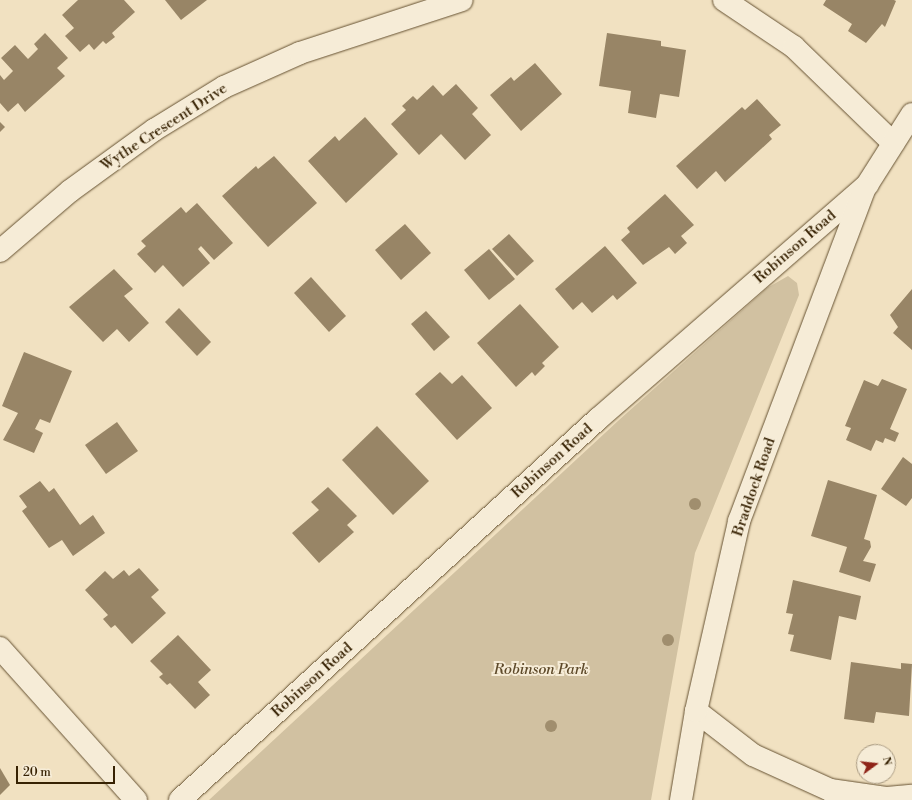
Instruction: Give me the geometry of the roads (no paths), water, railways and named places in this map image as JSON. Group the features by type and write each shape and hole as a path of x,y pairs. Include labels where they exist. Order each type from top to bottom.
{"street":[{"name":"Wythe Crescent Drive","path":"0,251 70,190 154,130 224,86 300,53 462,0"},
{"path":"724,0 794,47 893,143"},
{"name":"Robinson Road","path":"180,800 598,419 867,185 912,114"},
{"name":"Braddock Road","path":"681,800 696,711 739,521 867,185"},
{"path":"0,648 136,800"},
{"path":"696,711 753,756 830,790 888,798 912,796"}],"park label":[{"name":"Robinson Park","path":"541,670"}]}
